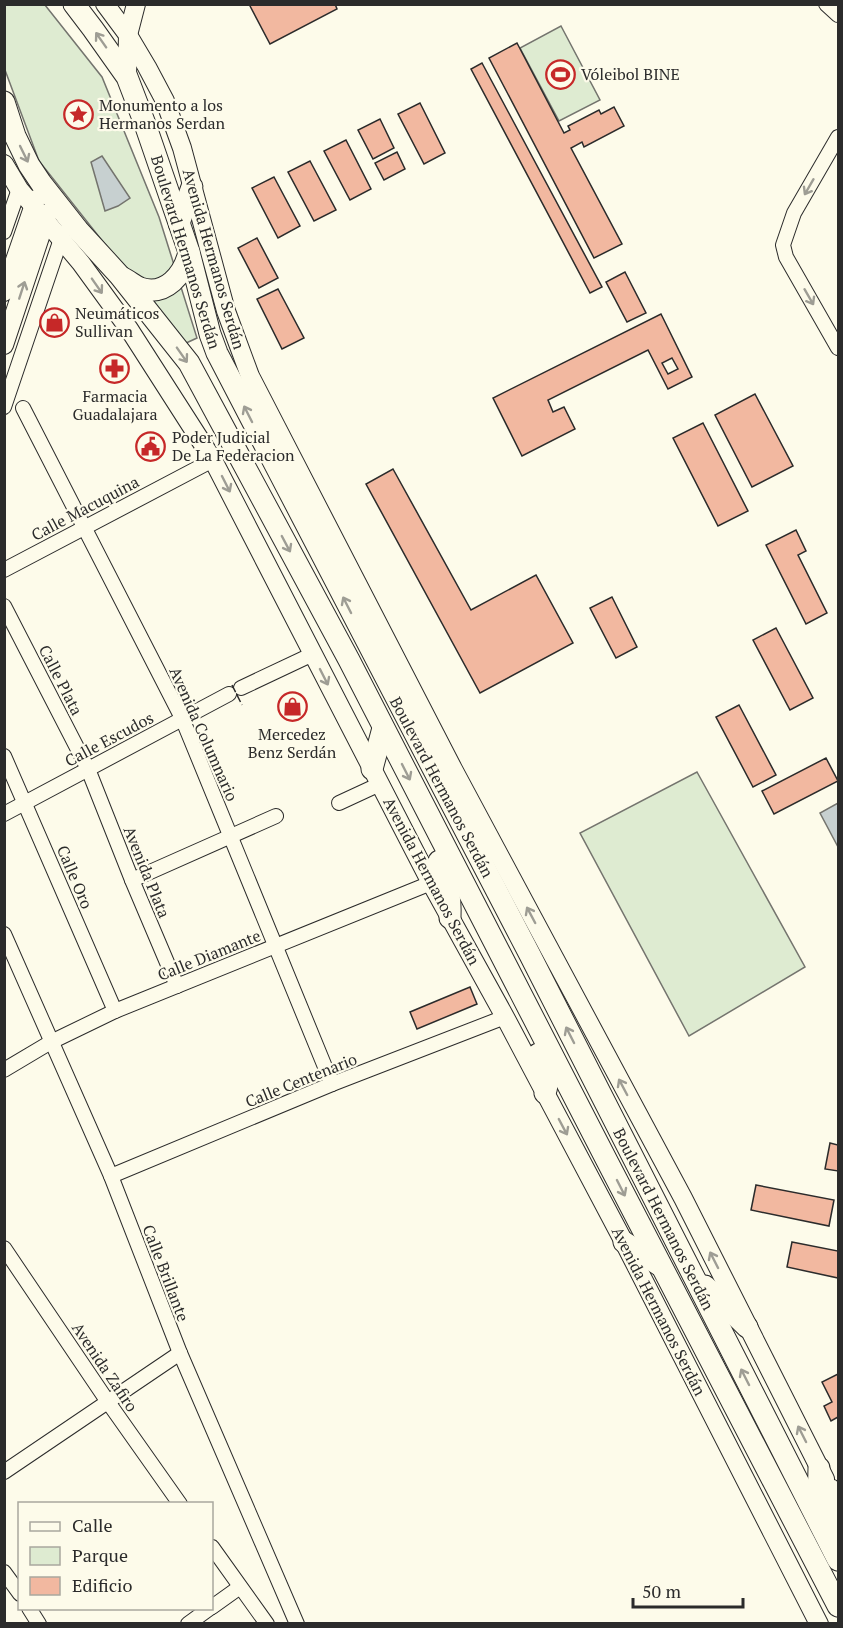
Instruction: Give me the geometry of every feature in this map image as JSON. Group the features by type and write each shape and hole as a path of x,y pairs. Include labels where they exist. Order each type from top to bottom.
{"main road":[{"name":"Boulevard Hermanos Serdán","path":"74,4 127,77 146,124 189,252 217,353 524,945 834,1552"},
{"name":"Avenida Hermanos Serdán","path":"105,4 128,35 165,101 182,148 226,311 249,376 453,769 682,1198 835,1497"},
{"path":"127,77 128,35 136,4"},
{"name":"Boulevard Hermanos Serdán","path":"4,102 15,136 41,183 120,276 189,363 383,728 838,1606"},
{"name":"Avenida Hermanos Serdán","path":"4,164 19,189 81,263 129,329 213,460 431,883 624,1242 819,1623"},
{"path":"4,345 39,214 41,183"},
{"path":"179,223 192,187"},
{"path":"4,292 39,214 55,200"},
{"path":"120,276 140,288 165,287 171,284 185,267 189,252"},
{"path":"376,776 383,728"},
{"path":"435,828 434,846 449,886 450,918"},
{"path":"523,998 520,1008 522,1019 547,1074 548,1083 545,1093"},
{"path":"624,1242 662,1267"},
{"path":"693,1275 747,1327"},
{"path":"817,1518 819,1468"},
{"path":"834,1552 835,1497"},
{"path":"794,1575 816,1563"}],"street":[{"path":"826,4 838,15"},
{"path":"838,136 794,213 783,245 786,257 838,348"},
{"path":"4,232 19,189"},
{"path":"4,407 69,218"},
{"name":"Avenida Columnario","path":"23,408 182,718 332,1084"},
{"name":"Calle Macuquina","path":"4,570 213,460"},
{"name":"Calle Plata","path":"4,606 88,769"},
{"name":"Calle Escudos","path":"4,814 182,718 313,654"},
{"name":"Calle Oro","path":"4,756 26,802 115,1011"},
{"name":"Avenida Plata","path":"88,769 177,986"},
{"path":"339,803 376,776"},
{"path":"132,879 276,816"},
{"name":"Calle Diamante","path":"4,1070 51,1042 115,1011 431,883"},
{"name":"Calle Brillante","path":"4,934 111,1176 180,1353 297,1623"},
{"name":"Calle Centenario","path":"111,1176 332,1084 505,1017"},
{"name":"Avenida Zafiro","path":"4,1248 108,1402 179,1502"},
{"path":"4,1472 180,1353"},
{"path":"213,1548 267,1623"},
{"path":"4,1572 18,1591"},
{"path":"213,1607 240,1587"},
{"path":"30,1610 39,1623"},
{"path":"188,1623 208,1610"}],"green space":[{"path":"5,5 45,5 102,77 159,217 197,338 184,344 39,161 5,70"},
{"name":"Vóleibol BINE","path":"561,26 600,100 559,121 520,48"},
{"path":"697,772 805,967 689,1036 580,833"}],"shaded area":[{"path":"102,156 130,198 105,211 91,162"},
{"path":"838,803 838,847 820,813"}],"building":[{"path":"249,4 335,4 337,9 270,44"},
{"path":"517,43 564,133 570,130 568,126 599,110 601,114 614,107 624,126 584,147 582,142 571,148 622,244 594,258 489,58"},
{"path":"482,63 602,287 590,293 471,69"},
{"path":"420,103 445,153 424,164 398,114"},
{"path":"380,119 394,148 373,159 358,130"},
{"path":"346,140 371,189 350,200 324,151"},
{"path":"397,152 405,169 384,180 375,163"},
{"path":"310,161 336,210 314,221 288,172"},
{"path":"274,177 300,226 278,238 252,188"},
{"path":"257,238 278,278 259,288 238,248"},
{"path":"625,272 646,313 627,322 606,282"},
{"path":"278,289 304,338 282,349 257,299"},
{"path":"661,314 692,377 668,389 648,350 548,400 553,412 564,407 575,429 522,456 493,398","holes":["672,358 678,369 668,374 662,363"]},
{"path":"755,394 793,466 752,487 715,415"},
{"path":"703,423 748,511 718,526 673,438"},
{"path":"393,469 471,610 536,575 573,643 480,693 366,484"},
{"path":"796,530 806,551 798,555 827,613 806,624 766,545"},
{"path":"612,597 637,647 616,658 590,608"},
{"path":"776,628 813,698 790,710 753,640"},
{"path":"739,705 776,775 753,787 716,717"},
{"path":"826,758 838,781 774,814 762,791"},
{"path":"470,987 477,1004 417,1029 410,1012"},
{"path":"830,1143 838,1145 838,1171 825,1169"},
{"path":"756,1185 834,1200 829,1226 751,1210"},
{"path":"792,1242 838,1251 838,1278 787,1267"},
{"path":"838,1374 838,1417 831,1421 824,1406 832,1402 822,1382"}],"fence":[{"path":"232,685 242,705"}],"place":[{"name":"Vóleibol BINE","path":"560,74"},
{"name":"Monumento a los Hermanos Serdan","path":"78,114"},
{"name":"Neumáticos Sullivan","path":"54,322"},
{"name":"Farmacia Guadalajara","path":"115,368"},
{"name":"Poder Judicial De La Federacion","path":"151,446"},
{"name":"Mercedez Benz Serdán","path":"292,706"}]}
